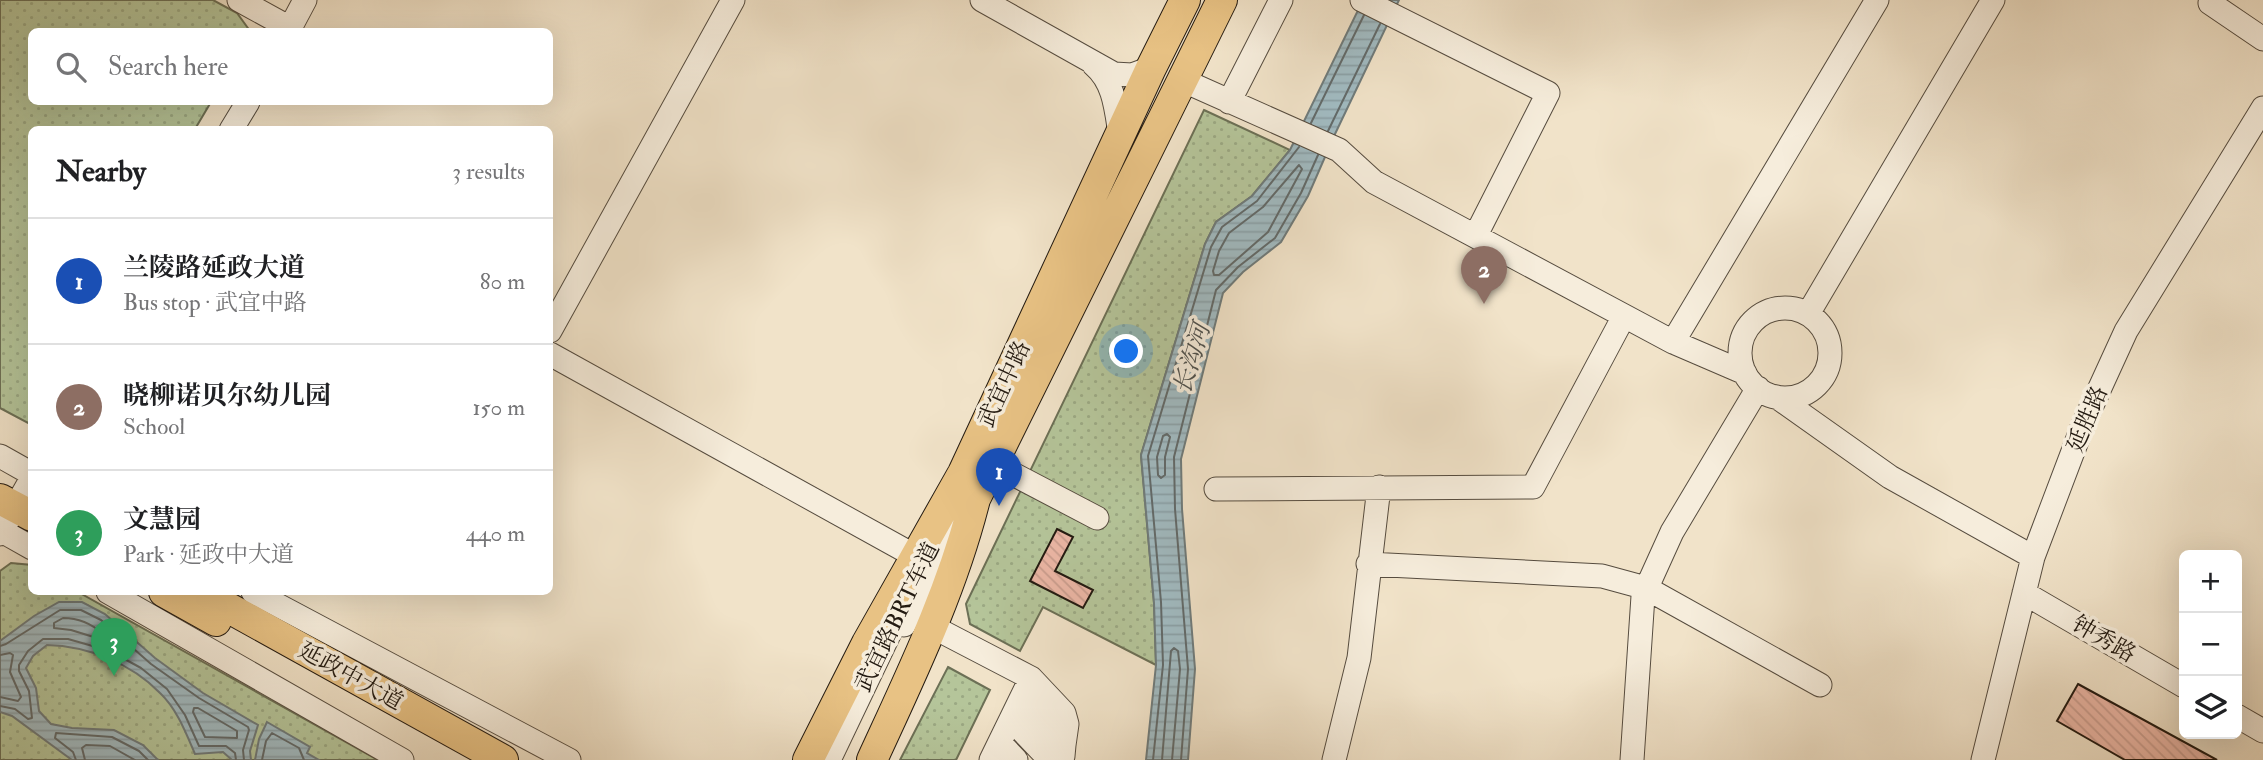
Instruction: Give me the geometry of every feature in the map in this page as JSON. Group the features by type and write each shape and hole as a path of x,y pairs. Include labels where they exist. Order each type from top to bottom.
{"main road":[{"name":"武宜中路","path":"872,760 933,627 963,546 969,486 1120,134 1185,0"},
{"name":"武宜中路","path":"808,760 915,556 969,486 992,463 1222,0"},
{"name":"延政中大道","path":"169,595 462,760"},
{"name":"延政中大道","path":"205,595 503,760"}],"street":[{"path":"239,0 286,28"},
{"path":"290,28 305,0"},
{"path":"553,326 733,0"},
{"path":"982,0 1114,74 1132,75 1151,68"},
{"path":"1229,102 1280,0"},
{"path":"1362,0 1548,93 1476,235"},
{"path":"1673,342 1877,0"},
{"path":"1808,314 1993,0"},
{"path":"2210,4 2263,39"},
{"path":"1092,62 1105,74 1114,98 1120,134"},
{"path":"1182,80 1339,150 1374,182 1673,342 1760,386 1791,397 1816,385 1829,362 1830,348 1826,335 1819,323 1808,314 1780,308 1766,312 1754,320 1745,331 1741,359 1760,386 1890,477 2033,557"},
{"path":"234,126 245,105"},
{"name":"延胜路","path":"1983,760 2033,557 2083,425 2126,331 2263,108"},
{"path":"1216,489 1533,487 1624,316"},
{"path":"553,356 915,556"},
{"path":"1632,760 1643,596 1672,532 1760,386"},
{"path":"0,456 28,538"},
{"path":"992,463 1097,518"},
{"name":"武宜路BRT车道","path":"829,760 951,506 969,486"},
{"name":"武宜路BRT车道","path":"839,760 969,486"},
{"path":"1334,760 1359,658 1379,487"},
{"path":"1368,564 1602,576 1646,588 1820,685"},
{"name":"钟秀路","path":"2024,593 2179,683"},
{"path":"113,595 402,760"},
{"path":"259,595 569,760"},
{"path":"933,627 1031,678 1064,713 1067,724 1059,755"},
{"path":"1016,760 996,751 1031,678"},
{"path":"1016,709 1059,755"},
{"path":"2242,719 2263,731"}],"green space":[{"path":"0,0 213,0 237,13 248,28 28,28 28,105 209,105 197,126 28,126 28,423 0,408"},
{"path":"1204,110 1290,150 1252,196 1216,222 1205,244 1141,455 1154,603 1156,665 1043,607 1020,651 970,624 966,604"},
{"path":"11,563 28,565 28,595 83,595 378,760 0,760 0,571"},
{"path":"948,667 990,690 956,760 900,760"}],"water":[{"name":"长沟河","path":"1363,0 1399,0 1308,196 1281,242 1243,272 1223,293 1181,459 1182,509 1195,669 1188,760 1146,760 1156,665 1154,603 1141,455 1205,244 1216,222 1252,196 1290,150"},
{"path":"59,602 82,602 105,614 155,658 203,693 258,725 250,751 251,760 232,760 223,752 195,754 171,706 148,682 108,658 62,646 47,645 33,656 26,668 36,688 39,711 51,724 114,730 143,745 158,760 72,760 12,716 0,712 0,641 34,616"},
{"path":"267,722 310,747 307,753 319,760 255,760 259,739"}],"building":[{"path":"1057,529 1073,537 1055,571 1093,590 1083,608 1030,581"},
{"path":"2078,684 2217,760 2125,760 2057,721"}],"place":[{"name":"晓柳诺贝尔幼儿园","path":"1484,304"},
{"name":"兰陵路延政大道","path":"999,506"},
{"name":"文慧园","path":"114,676"}]}
